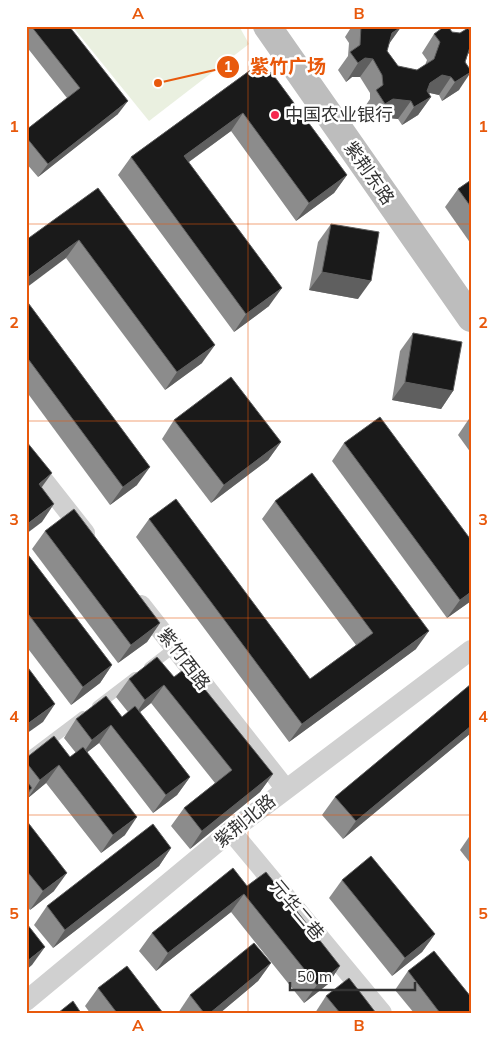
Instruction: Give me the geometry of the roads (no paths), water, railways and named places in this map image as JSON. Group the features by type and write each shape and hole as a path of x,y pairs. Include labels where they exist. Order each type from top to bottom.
{"street":[{"name":"紫荆东路","path":"267,26 471,318"},
{"path":"26,458 98,549"},
{"name":"紫竹西路","path":"127,587 285,788"},
{"name":"紫荆北路","path":"26,1001 285,788 471,650"},
{"name":"元华二巷","path":"231,831 382,1013"}],"lane":[{"path":"26,760 175,648"}],"place":[{"name":"紫竹广场","path":"158,83"},
{"name":"中国农业银行","path":"275,115"}]}
